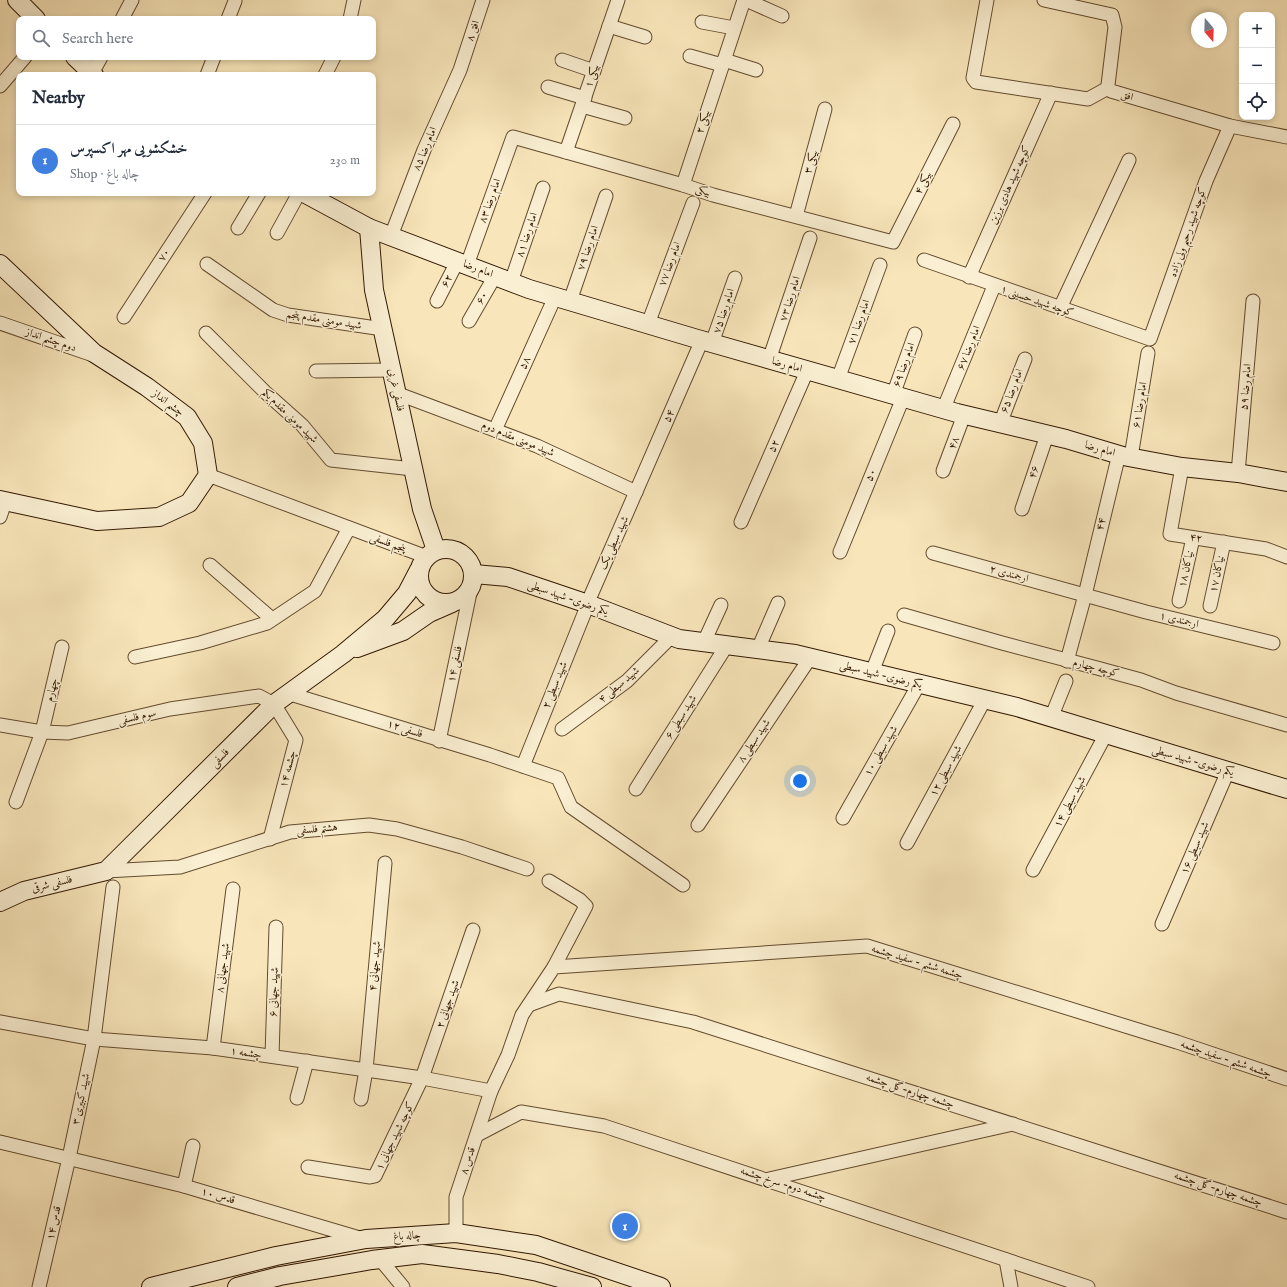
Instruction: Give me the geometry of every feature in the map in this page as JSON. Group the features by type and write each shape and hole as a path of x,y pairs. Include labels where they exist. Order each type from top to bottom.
{"street":[{"path":"17,0 33,16"},
{"path":"124,16 132,0"},
{"path":"351,16 354,0"},
{"name":"افق ۸","path":"462,63 483,0"},
{"name":"۱ بیکی","path":"566,152 618,0"},
{"path":"745,0 782,16"},
{"name":"۲ بیکی","path":"683,184 734,28 745,0"},
{"path":"987,0 973,78 974,80 1088,99 1108,88"},
{"name":"افق","path":"1044,0 1112,15 1115,27 1108,88 1111,92 1230,126 1287,137"},
{"path":"229,16 235,1"},
{"path":"702,22 734,28"},
{"path":"609,26 646,37"},
{"path":"690,56 756,70"},
{"path":"0,86 22,60"},
{"path":"78,60 90,72"},
{"path":"93,72 99,60"},
{"path":"208,72 213,60"},
{"path":"326,72 332,60"},
{"path":"562,60 594,71"},
{"name":"امام رضا ۸۵","path":"391,236 424,150 462,63"},
{"path":"548,87 625,118"},
{"name":"کوچه شهید هادی برزین","path":"969,277 1051,93"},
{"name":"۳ بیکی","path":"796,216 825,109"},
{"name":"۴ بیکی","path":"893,242 953,124"},
{"name":"کوچه شهید رحیم ولی زاده","path":"1150,339 1206,181 1230,126"},
{"name":"بیکی","path":"513,138 683,184 713,195 893,242"},
{"name":"امام رضا ۸۳","path":"462,264 513,138"},
{"path":"1060,308 1129,160"},
{"name":"امام رضا ۸۱","path":"503,279 543,188"},
{"name":"۷۰","path":"124,318 203,196"},
{"path":"238,228 257,196"},
{"path":"277,233 297,196"},
{"name":"امام رضا","path":"310,196 369,228 462,264 562,299 707,342 943,410 1125,455 1182,468 1238,473 1287,482"},
{"name":"امام رضا ۷۹","path":"562,299 606,196"},
{"name":"امام رضا ۷۷","path":"648,324 693,203"},
{"name":"فلسفی غربی","path":"369,228 374,290 422,509 427,559"},
{"name":"امام رضا ۷۳","path":"769,360 810,238"},
{"name":"کوچه شهید حسینی ۱","path":"924,260 994,286 1150,339"},
{"name":"چشم انداز","path":"0,264 83,342 103,358 147,387 187,417 204,443 208,475"},
{"name":"شهید مومنی مقدم پنجم","path":"207,264 273,310 288,315 383,329"},
{"name":"۶۲","path":"437,301 462,264"},
{"name":"امام رضا ۷۱","path":"838,380 880,265"},
{"name":"امام رضا ۷۵","path":"707,342 735,278"},
{"name":"۶۰","path":"469,321 503,279"},
{"name":"امام رضا ۶۷","path":"943,410 994,286"},
{"name":"۵۸","path":"495,430 562,299"},
{"name":"۵۹ امام رضا","path":"1238,473 1254,301"},
{"name":"دوم چشم انداز","path":"0,323 103,358"},
{"name":"شهید مومنی مقدم یکم","path":"206,334 265,392 302,425 331,460 413,469"},
{"name":"امام رضا ۶۹","path":"898,397 915,334"},
{"name":"۵۴","path":"636,492 707,342"},
{"name":"امام رضا ۶۱","path":"1125,455 1148,353"},
{"name":"امام رضا ۶۵","path":"1000,424 1024,358"},
{"path":"316,372 392,370"},
{"name":"۵۲","path":"741,522 807,371"},
{"name":"شهید مومنی مقدم دوم","path":"396,393 538,446 636,492"},
{"name":"۵۰","path":"840,552 898,397"},
{"name":"۴۸","path":"943,471 964,415"},
{"name":"۴۶","path":"1022,509 1047,435"},
{"name":"۴۴","path":"1067,661 1125,455"},
{"name":"۴۲","path":"1182,468 1170,534 1266,549 1287,557"},
{"path":"2,506 97,520 159,517 189,503 208,475"},
{"name":"پنجم فلسفی","path":"208,475 427,559"},
{"name":"شهید سبطی یک","path":"589,599 636,492"},
{"path":"135,657 200,643 267,623 315,591 349,528"},
{"name":"۱۸ نیاکان","path":"1179,601 1193,538"},
{"name":"۱۷ نیاکان","path":"1210,606 1224,542"},
{"path":"448,548 459,551 470,561 473,581 457,602 430,613 403,631 343,654 385,619 407,593 427,559 448,548"},
{"name":"۲ ارجمندی","path":"933,553 1085,595"},
{"path":"427,559 420,586 428,596 438,602 457,602"},
{"path":"210,565 272,619"},
{"name":"یکم رضوی- شهید سبطی","path":"473,581 508,577 589,599 672,636 810,658 984,699 1287,789"},
{"name":"۱۴ فلسفی","path":"439,741 473,581"},
{"name":"۱ ارجمندی","path":"1085,595 1146,612 1273,643"},
{"name":"۲ شهید سبطی","path":"523,766 589,599"},
{"path":"758,649 778,602"},
{"path":"704,642 721,605"},
{"name":"کوچه چهارم","path":"904,615 1067,661 1127,676 1176,693 1287,724"},
{"path":"872,672 888,631"},
{"name":"۴ شهید سبطی","path":"562,729 627,681 672,636"},
{"name":"۶ شهید سبطی","path":"636,789 727,645"},
{"name":"چهارم","path":"16,802 42,732 62,647"},
{"name":"فلسفی","path":"110,879 280,699 343,654"},
{"name":"۸ شهید سبطی","path":"698,825 810,658"},
{"path":"1051,718 1066,681"},
{"name":"۱۰ شهید سبطی","path":"843,818 919,684"},
{"name":"سوم فلسفی","path":"0,725 42,732 68,733 170,709 258,696 280,699"},
{"name":"۱۲ فلسفی","path":"280,699 439,741 558,778 571,807 683,884"},
{"name":"۱۴ چشمه","path":"270,839 296,740 280,699"},
{"name":"۱۲ شهید سبطی","path":"907,843 984,699"},
{"name":"شهید سبطی ۱۴","path":"1033,870 1106,734"},
{"name":"شهید سبطی ۱۶","path":"1162,924 1228,771"},
{"name":"هشتم فلسفی","path":"110,879 180,867 290,832 369,825 404,831 462,847 527,869"},
{"name":"۴ شهید جهانی","path":"361,1099 366,1070 385,863"},
{"name":"فلسفی شرقی","path":"0,902 24,891 110,879"},
{"name":"۳ شهید کبیری","path":"69,1158 94,1039 110,879"},
{"path":"528,1005 554,966 586,906 580,900 549,881"},
{"name":"۸ شهید جهانی","path":"213,1048 233,888"},
{"name":"۶ شهید جهانی","path":"272,1056 276,927"},
{"name":"۲ شهید جهانی","path":"422,1078 473,930"},
{"name":"چشمه ششم - سفید چشمه","path":"554,966 867,946 1177,1042 1287,1080"},
{"name":"چشمه چهارم-گل چشمه","path":"528,1005 559,994 693,1022 1287,1212"},
{"name":"قدس ۸","path":"456,1233 456,1197 491,1091 508,1055 522,1015 528,1005"},
{"name":"چشمه ۱","path":"0,1022 94,1039 213,1048 272,1056 422,1078 491,1091"},
{"path":"297,1098 307,1061"},
{"name":"کوچه شهید جهانی ۱","path":"308,1167 370,1177 375,1176 422,1078"},
{"name":"چشمه دوم- سرخ چشمه","path":"477,1135 521,1112 604,1126 769,1179 1088,1287"},
{"path":"769,1179 1014,1124"},
{"name":"قدس ۱۰","path":"0,1142 184,1186 366,1239"},
{"path":"184,1186 193,1146"},
{"name":"قدس ۱۴","path":"40,1287 69,1158"},
{"name":"چاله باغ","path":"151,1287 276,1256 366,1239 456,1233 536,1245 661,1287"},
{"name":"چاله باغ","path":"237,1287 280,1276 380,1259 422,1254 498,1264 561,1282 592,1287"},
{"path":"380,1259 403,1287"},
{"path":"1006,1260 1011,1287"}],"place":[{"name":"خشکشویی مهر اکسپرس","path":"625,1226"}]}
